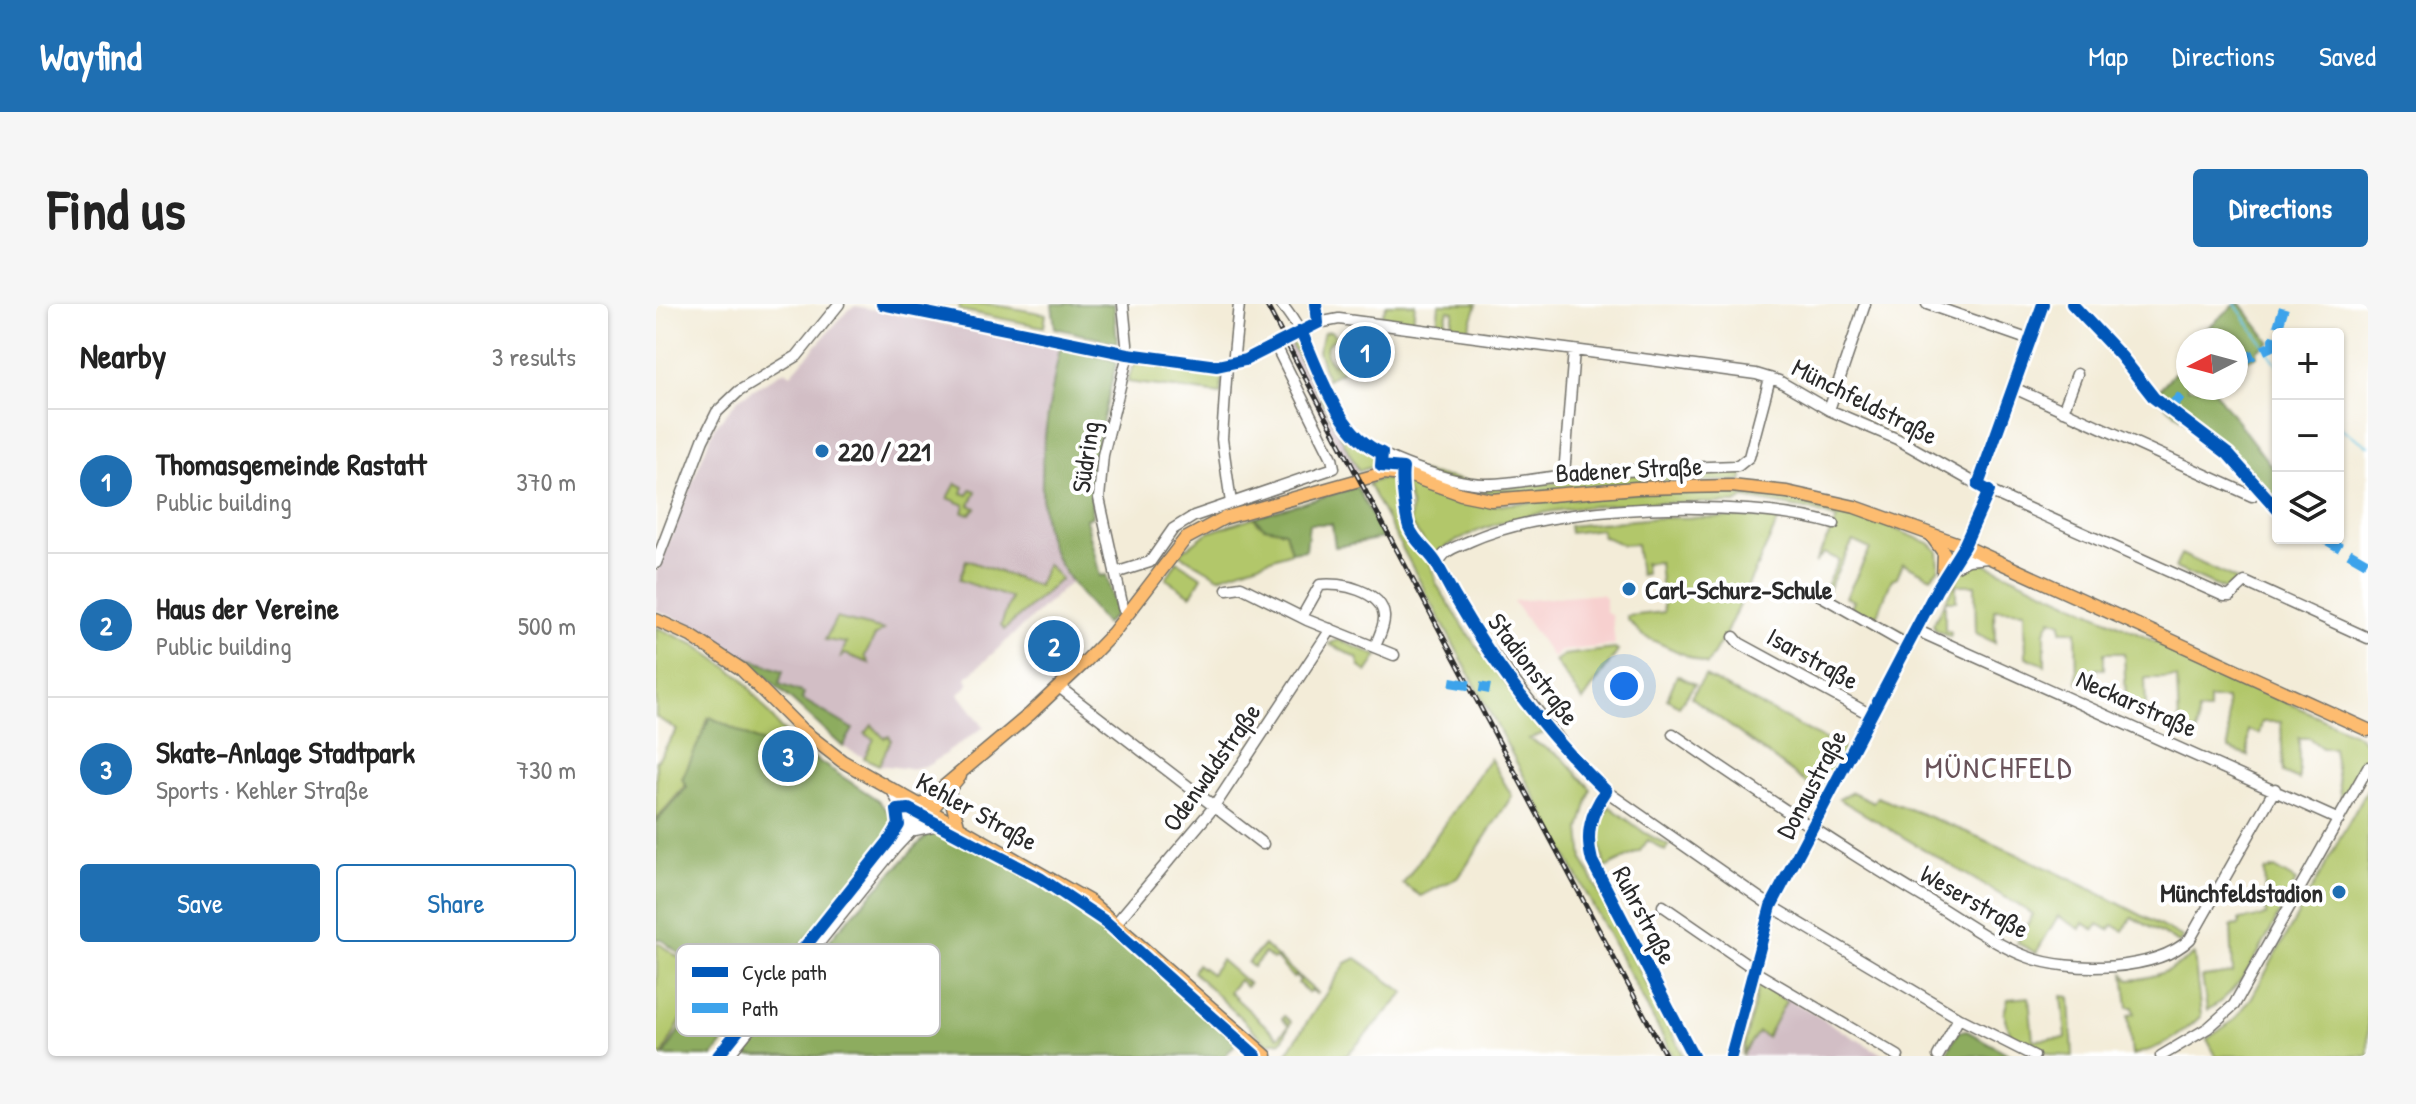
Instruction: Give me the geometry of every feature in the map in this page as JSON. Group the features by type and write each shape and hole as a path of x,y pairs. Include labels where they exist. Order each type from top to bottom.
{"main road":[{"name":"Badener Straße","path":"926,808 962,772 1059,687 1129,613 1171,554 1203,527 1384,473 1411,476 1461,494 1491,500 1666,486 1762,489 1855,507 1964,546 2363,727"},
{"path":"1929,533 1944,553 1946,574"},
{"name":"Kehler Straße","path":"656,620 720,654 757,683 822,747 1069,888 1117,922 1266,1056"},
{"path":"2363,727 2368,739"},
{"path":"897,792 945,788 955,823"}],"street":[{"path":"656,563 703,440 717,412 739,391 797,356 839,304"},
{"path":"882,304 1128,354 1230,365"},
{"path":"950,318 952,304"},
{"name":"Südring","path":"1123,304 1128,354 1099,478 1102,522 1123,608 1129,613"},
{"path":"1231,503 1222,439 1239,304"},
{"path":"1281,304 1301,331 1311,359 1361,441 1382,453 1483,484 1564,475 1742,465 1749,457 1770,378"},
{"path":"1316,304 1318,323"},
{"path":"1829,410 1865,304"},
{"path":"1927,304 2030,340"},
{"path":"1978,485 2043,304"},
{"name":"Münchfeldstraße","path":"1230,365 1318,323 1348,320 1770,378 1829,410 1897,439 1989,491 2224,596 2230,596 2245,582 2368,638"},
{"path":"1115,573 1150,562 1182,522 1331,471 1332,458 1275,344"},
{"path":"1564,475 1574,350"},
{"path":"2063,411 2077,374"},
{"path":"2014,388 2252,496"},
{"name":"Donaustraße","path":"1731,1056 1771,906 1946,574 1964,546 1989,491"},
{"name":"Stadionstraße","path":"1834,524 1759,510 1605,512 1491,532 1446,552 1438,566 1445,583 1481,638 1567,749 1606,791 1771,906 1959,1018 2034,1056"},
{"path":"1946,574 1968,560 1990,558"},
{"path":"1302,617 1320,585 1353,588 1373,600 1382,610 1384,623 1375,647"},
{"path":"1227,589 1241,587 1302,617 1394,655"},
{"path":"1811,590 1909,646"},
{"name":"Odenwaldstraße","path":"1117,922 1214,807 1331,629"},
{"name":"Neckarstraße","path":"1916,630 2339,820"},
{"name":"Isarstraße","path":"1734,637 1739,643 1873,716"},
{"path":"1059,687 1263,844"},
{"name":"Weserstraße","path":"1673,734 1811,830 2029,957 2056,963 2134,966 2166,957 2190,939 2275,789"},
{"path":"2161,1056 2208,1028 2234,1005 2368,767"},
{"name":"Ruhrstraße","path":"1606,791 1596,804 1587,833 1592,861 1693,1056"},
{"path":"897,792 908,829"},
{"path":"818,944 926,808"},
{"path":"908,829 955,823"},
{"path":"1663,906 1752,969 1898,1056"},
{"path":"1938,1056 1959,1018"},
{"path":"728,1056 744,1036"}],"shaded area":[{"path":"856,306 1060,348 1045,423 1052,549 1072,581 966,678 970,683 959,694 984,727 929,765 910,769 879,765 843,747 769,677 690,624 656,610 656,573 714,428 738,399 785,370 791,374 849,309"},
{"path":"1291,344 1359,471 1352,473 1285,347"},
{"path":"1601,594 1605,598 1606,612 1612,616 1615,645 1561,651 1553,658 1513,601"},
{"path":"1758,981 1885,1056 1741,1056"}],"green space":[{"path":"960,304 990,304 1046,314 1044,327 959,310"},
{"path":"1052,304 1114,304 1117,343 1055,328"},
{"path":"1387,304 1415,304 1413,322 1381,317"},
{"path":"1439,304 1477,304 1469,328 1451,326 1454,311 1448,310 1444,326 1437,325"},
{"path":"2236,304 2241,304 2270,342 2257,350 2257,356 2248,360 2248,328 2207,328"},
{"path":"1331,331 1337,337 1327,345 1326,355 1332,363 1360,362 1327,379 1318,351 1324,332"},
{"path":"1297,342 1347,431 1378,456 1378,465 1359,471 1291,344"},
{"path":"1060,348 1113,360 1116,364 1091,471 1092,517 1086,519 1100,576 1106,575 1117,613 1105,624 1062,568 1046,527 1042,502 1044,449"},
{"path":"1135,363 1222,374 1221,394 1127,382"},
{"path":"2176,371 2176,400 2221,400 2272,467 2272,495 2234,457 2154,395"},
{"path":"1743,469 1743,481 1653,481 1501,495 1464,489 1410,470 1504,488 1653,472"},
{"path":"1380,479 1399,480 1407,507 1406,524 1430,561 1437,585 1474,643 1544,733 1529,739 1562,757 1591,789 1580,829 1583,861 1684,1056 1673,1056 1368,484"},
{"path":"1403,480 1488,506 1644,492 1775,496 1888,526 1929,543 1938,551 1939,568 1931,577 1903,563 1897,577 1892,579 1876,619 1905,633 1900,636 1850,609 1854,601 1846,597 1870,549 1853,541 1825,595 1822,593 1839,560 1824,553 1815,563 1837,519 1811,510 1744,498 1736,503 1621,504 1579,508 1500,523 1465,537 1434,555 1410,523 1411,505"},
{"path":"956,483 964,487 962,493 968,495 971,489 976,491 970,505 976,508 970,514 963,513 965,505 948,498"},
{"path":"1357,487 1383,538 1335,547 1332,524 1309,524 1306,550 1291,552 1285,531 1264,527 1254,517"},
{"path":"1254,517 1258,524 1285,531 1291,552 1219,577 1179,554 1207,533"},
{"path":"1656,518 1779,519 1725,635 1707,665 1643,636 1628,620 1627,616 1664,612 1659,562 1645,563 1646,574 1640,575 1636,544 1623,545 1602,536 1601,529 1570,533 1569,526"},
{"path":"2181,554 2237,580 2225,590 2175,568"},
{"path":"966,560 1038,586 1047,564 1061,579 1004,630 1001,625 1011,598 959,580"},
{"path":"1177,561 1202,577 1191,595 1166,579"},
{"path":"1984,563 2356,734 2366,743 2368,754 2341,800 2333,748 2322,748 2309,738 2299,738 2299,780 2283,773 2281,722 2262,722 2259,734 2248,730 2248,756 2229,749 2227,699 2209,699 2209,711 2198,711 2197,733 2179,726 2177,678 2145,678 2146,710 2126,701 2124,653 2104,653 2104,669 2096,669 2096,690 2077,682 2076,631 2061,631 2061,623 2051,619 2045,631 2045,665 2026,657 2025,611 1994,609 1995,643 1976,634 1975,585 1956,585 1956,601 1945,601 1968,565"},
{"path":"1945,602 1945,630 1951,633 1950,637 1935,630 1933,624"},
{"path":"836,618 884,630 875,636 865,656 869,663 845,654 841,657 846,643 825,640"},
{"path":"656,627 696,645 742,678 780,728 807,753 796,772 708,718 685,786 656,820 656,762 677,730 656,717"},
{"path":"1337,640 1378,656 1367,672 1360,667 1357,658 1329,644"},
{"path":"1618,651 1583,701 1555,661 1564,655"},
{"path":"743,656 783,671 779,684 804,693 802,699 853,729 843,747"},
{"path":"1677,675 1695,684 1679,706 1667,699"},
{"path":"1705,676 1845,750 1821,794 1691,697"},
{"path":"710,717 767,745 772,761 796,774 808,756 815,759 878,800 894,820 892,830 802,944 676,944 676,951 661,939 656,939 656,822 687,787 682,779"},
{"path":"872,725 884,738 889,736 891,740 879,765 864,758 874,739 865,734"},
{"path":"1490,758 1512,796 1459,877 1421,896 1403,884"},
{"name":"Münchfeldstadion","path":"2368,788 2368,1056 2216,1056 2207,1039 2234,1020 2252,997"},
{"path":"1852,792 1873,802 1877,797 1994,844 2183,938 2179,943 2132,917 2123,931 2113,925 2109,930 2098,924 2095,930 2083,923 2080,929 2058,916 2036,953 2017,943 2033,914 1839,799"},
{"path":"1609,806 1645,833 1669,846 1665,851 1648,840 1640,851 1605,868 1597,832"},
{"path":"941,831 957,835 1035,877 1125,943 1237,1042 1225,1056 736,1056 752,1036 940,1036 940,944 827,944 926,836"},
{"path":"2274,868 2296,881 2247,971 2221,1001 2207,1010 2202,977 2233,973 2231,926 2239,925 2239,920 2266,916 2264,871"},
{"path":"657,942 676,956 676,1030 662,1056 656,1056"},
{"path":"1264,945 1317,993 1311,990 1308,993 1298,983 1300,980 1295,976 1293,978 1276,958 1273,960 1265,953 1253,967 1248,963"},
{"path":"2194,954 2201,1016 2170,1041 2132,1055 2128,1015 2134,1014 2133,1007 2128,1007 2124,974 2129,980 2156,975 2172,969"},
{"path":"1356,958 1405,993 1346,1056 1285,1056 1346,963"},
{"path":"1221,960 1249,984 1246,987 1239,980 1229,992 1278,1037 1289,1026 1282,1019 1284,1016 1291,1022 1282,1041 1267,1043 1193,972 1197,964 1211,974"},
{"path":"1759,982 1786,1001 1767,1037 1758,1032 1742,1056"},
{"path":"2062,996 2070,997 2073,1056 2053,1055 2012,1039 2004,1013 2008,999 2029,997 2033,1040 2066,1038"},
{"path":"1965,1030 2012,1056 1945,1056 1958,1032"},
{"path":"676,1036 729,1036 713,1056 664,1056"}],"waterway":[{"path":"2235,304 2272,357"},
{"path":"2344,430 2368,446"}],"railway":[{"path":"1266,304 1666,1056"}],"marked path":[{"path":"2248,357 2272,346 2285,304"},
{"path":"2167,410 2177,400"},
{"path":"2333,544 2368,564"},
{"path":"1450,682 1490,689"}],"cycle path":[{"path":"882,304 1128,354 1217,366 1245,360 1318,323 1316,304"},
{"path":"1731,1056 1771,906 1937,589 1964,546 1989,491 1978,485 2043,304"},
{"path":"2072,304 2121,356 2154,398 2228,454 2272,503"},
{"path":"1301,331 1332,400 1353,432 1382,453 1381,466 1403,468 1405,506 1412,533 1435,561 1472,626 1535,714 1606,791 1590,824 1592,861 1693,1056"},
{"path":"807,944 889,841 899,825 897,810 909,809 1040,878 1106,922 1256,1056"},
{"path":"718,1056 734,1036"}],"place":[{"name":"Thomasgemeinde Rastatt","path":"1365,352"},
{"name":"220 / 221","path":"822,451"},
{"name":"Carl-Schurz-Schule","path":"1629,589"},
{"name":"Haus der Vereine","path":"1054,646"},
{"name":"Skate-Anlage Stadtpark","path":"788,756"},
{"name":"Münchfeldstadion","path":"2339,892"}],"district":[{"name":"MÜNCHFELD","path":"1999,767"}]}
